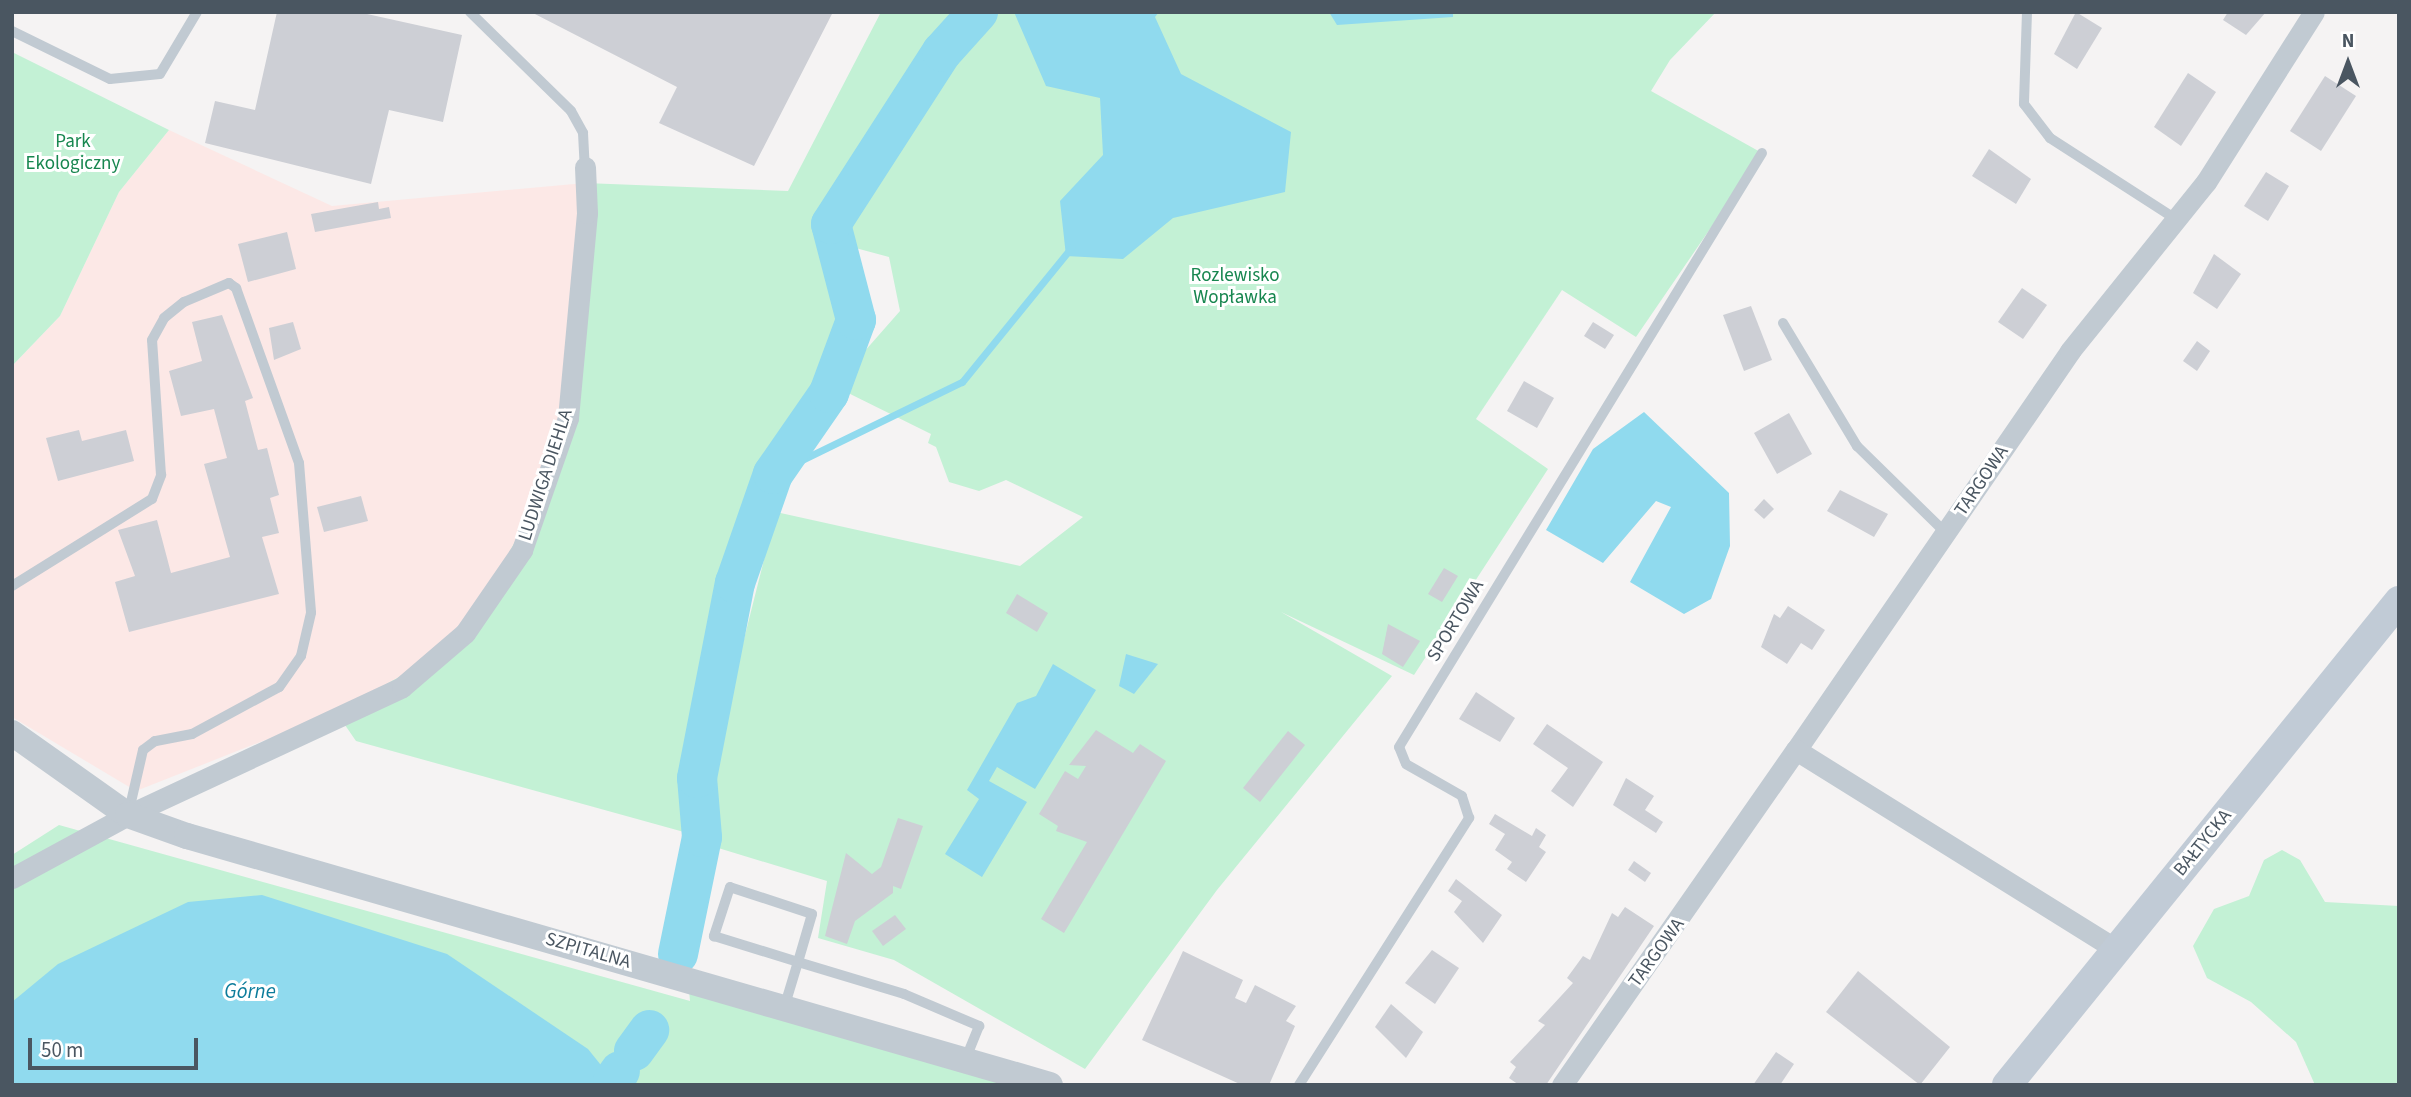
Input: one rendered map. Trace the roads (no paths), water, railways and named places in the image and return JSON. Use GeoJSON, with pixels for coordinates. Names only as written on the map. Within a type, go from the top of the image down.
{"type":"FeatureCollection","features":[{"type":"Feature","properties":{"kind":"main road","name":"BAŁTYCKA"},"geometry":{"type":"LineString","coordinates":[[2007,1085],[2399,601]]}},
{"type":"Feature","properties":{"kind":"street","name":"TARGOWA"},"geometry":{"type":"LineString","coordinates":[[1562,1085],[1947,534],[2070,351],[2177,220],[2314,12]]}},
{"type":"Feature","properties":{"kind":"street","name":"LUDWIGA DIEHLA"},"geometry":{"type":"LineString","coordinates":[[12,878],[128,815],[402,687],[465,633],[522,550],[568,418],[587,213],[585,167]]}},
{"type":"Feature","properties":{"kind":"street","name":"SZPITALNA"},"geometry":{"type":"LineString","coordinates":[[12,733],[128,815],[1050,1085]]}},
{"type":"Feature","properties":{"kind":"street"},"geometry":{"type":"LineString","coordinates":[[1796,750],[2116,949]]}},
{"type":"Feature","properties":{"kind":"lane"},"geometry":{"type":"LineString","coordinates":[[12,31],[110,79],[160,74],[197,12]]}},
{"type":"Feature","properties":{"kind":"lane"},"geometry":{"type":"LineString","coordinates":[[470,12],[570,111],[583,134],[585,167]]}},
{"type":"Feature","properties":{"kind":"lane"},"geometry":{"type":"LineString","coordinates":[[2027,12],[2024,104],[2050,138],[2177,220]]}},
{"type":"Feature","properties":{"kind":"lane","name":"SPORTOWA"},"geometry":{"type":"LineString","coordinates":[[1299,1085],[1469,818],[1462,796],[1406,764],[1399,747],[1762,153]]}},
{"type":"Feature","properties":{"kind":"lane"},"geometry":{"type":"LineString","coordinates":[[12,586],[152,499],[161,475],[152,340],[164,318],[184,302],[229,284],[236,288],[299,463],[311,613],[301,656],[279,687],[192,734],[155,741],[143,750],[128,815]]}},
{"type":"Feature","properties":{"kind":"lane"},"geometry":{"type":"LineString","coordinates":[[1783,323],[1857,446],[1947,534]]}},
{"type":"Feature","properties":{"kind":"lane"},"geometry":{"type":"LineString","coordinates":[[784,1008],[798,962],[812,914],[730,887],[714,936],[798,962],[979,1026],[966,1059]]}},
{"type":"Feature","properties":{"kind":"water"},"geometry":{"type":"Polygon","coordinates":[[[1014,12],[1159,12],[1155,17],[1181,74],[1291,132],[1285,192],[1173,218],[1123,259],[1066,256],[1060,201],[1103,155],[1100,98],[1046,86],[1014,12]]]}},
{"type":"Feature","properties":{"kind":"water"},"geometry":{"type":"Polygon","coordinates":[[[1329,12],[1453,12],[1453,17],[1337,25],[1329,12]]]}},
{"type":"Feature","properties":{"kind":"water"},"geometry":{"type":"Polygon","coordinates":[[[1644,412],[1729,493],[1730,546],[1711,599],[1684,614],[1630,582],[1671,507],[1656,501],[1603,563],[1546,530],[1593,449],[1644,412]]]}},
{"type":"Feature","properties":{"kind":"water"},"geometry":{"type":"Polygon","coordinates":[[[1126,654],[1158,664],[1134,694],[1119,686],[1126,654]]]}},
{"type":"Feature","properties":{"kind":"water"},"geometry":{"type":"Polygon","coordinates":[[[1053,664],[1096,690],[1035,789],[997,767],[989,781],[1027,802],[982,877],[945,854],[979,799],[967,790],[1017,703],[1036,696],[1053,664]]]}},
{"type":"Feature","properties":{"kind":"water","name":"Górne"},"geometry":{"type":"Polygon","coordinates":[[[262,895],[447,954],[588,1049],[617,1085],[12,1085],[12,1002],[58,964],[188,902],[262,895]]]}},
{"type":"Feature","properties":{"kind":"waterway"},"geometry":{"type":"LineString","coordinates":[[678,954],[702,837],[697,778],[735,583],[773,474],[829,393],[856,320],[831,224],[942,52],[978,12]]}},
{"type":"Feature","properties":{"kind":"waterway"},"geometry":{"type":"LineString","coordinates":[[773,474],[962,382],[1071,248]]}},
{"type":"Feature","properties":{"kind":"waterway"},"geometry":{"type":"LineString","coordinates":[[634,1051],[649,1030]]}},
{"type":"Feature","properties":{"kind":"waterway"},"geometry":{"type":"LineString","coordinates":[[613,1081],[620,1071]]}},
{"type":"Feature","properties":{"kind":"park label","name":"Park Ekologiczny"},"geometry":{"type":"Point","coordinates":[73,153]}},
{"type":"Feature","properties":{"kind":"park label","name":"Rozlewisko Wopławka"},"geometry":{"type":"Point","coordinates":[1235,287]}}]}
